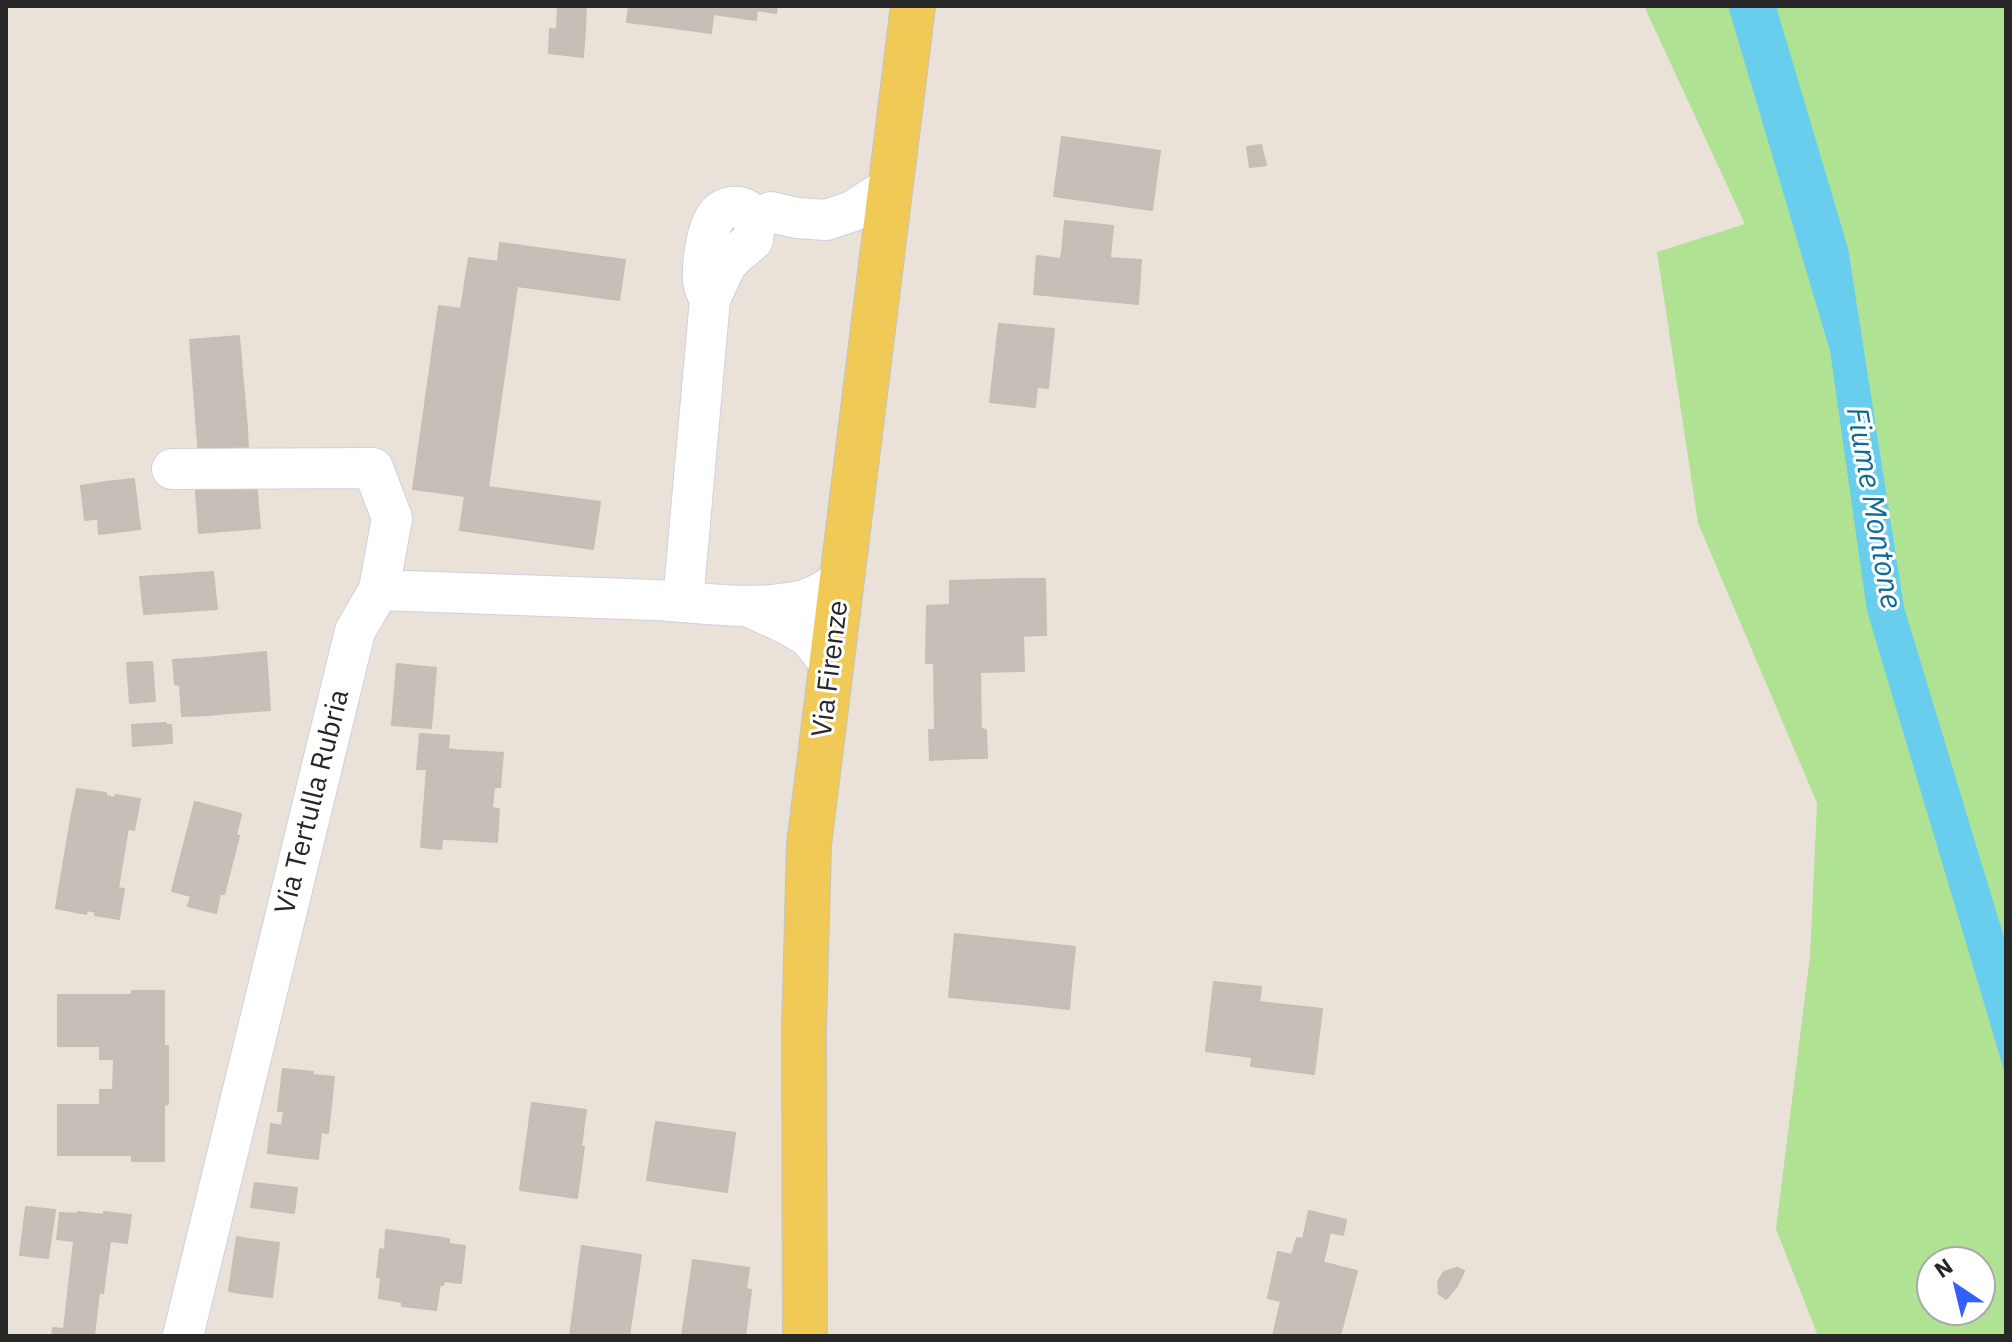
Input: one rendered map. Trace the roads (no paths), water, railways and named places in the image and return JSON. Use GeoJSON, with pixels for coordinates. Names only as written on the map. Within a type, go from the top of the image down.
{"type":"FeatureCollection","features":[{"type":"Feature","properties":{"kind":"main road","name":"Via Firenze"},"geometry":{"type":"LineString","coordinates":[[805,1336],[804,1029],[809,845],[913,6]]}},
{"type":"Feature","properties":{"kind":"street"},"geometry":{"type":"LineString","coordinates":[[683,601],[710,299],[726,265],[753,240],[754,222],[762,216],[771,212],[826,220],[853,211],[891,186]]}},
{"type":"Feature","properties":{"kind":"street","name":"Via Tertulla Rubria"},"geometry":{"type":"LineString","coordinates":[[172,469],[373,468],[392,518],[379,590],[355,631],[183,1336]]}},
{"type":"Feature","properties":{"kind":"street"},"geometry":{"type":"LineString","coordinates":[[379,590],[683,601],[750,607],[791,603],[816,596],[842,578]]}},
{"type":"Feature","properties":{"kind":"street"},"geometry":{"type":"LineString","coordinates":[[750,607],[809,637],[831,665]]}},
{"type":"Feature","properties":{"kind":"water","name":"Fiume Montone"},"geometry":{"type":"Polygon","coordinates":[[[1728,6],[1776,6],[1848,248],[1904,607],[2006,944],[2006,1077],[1867,611],[1830,351],[1728,6]]]}}]}
